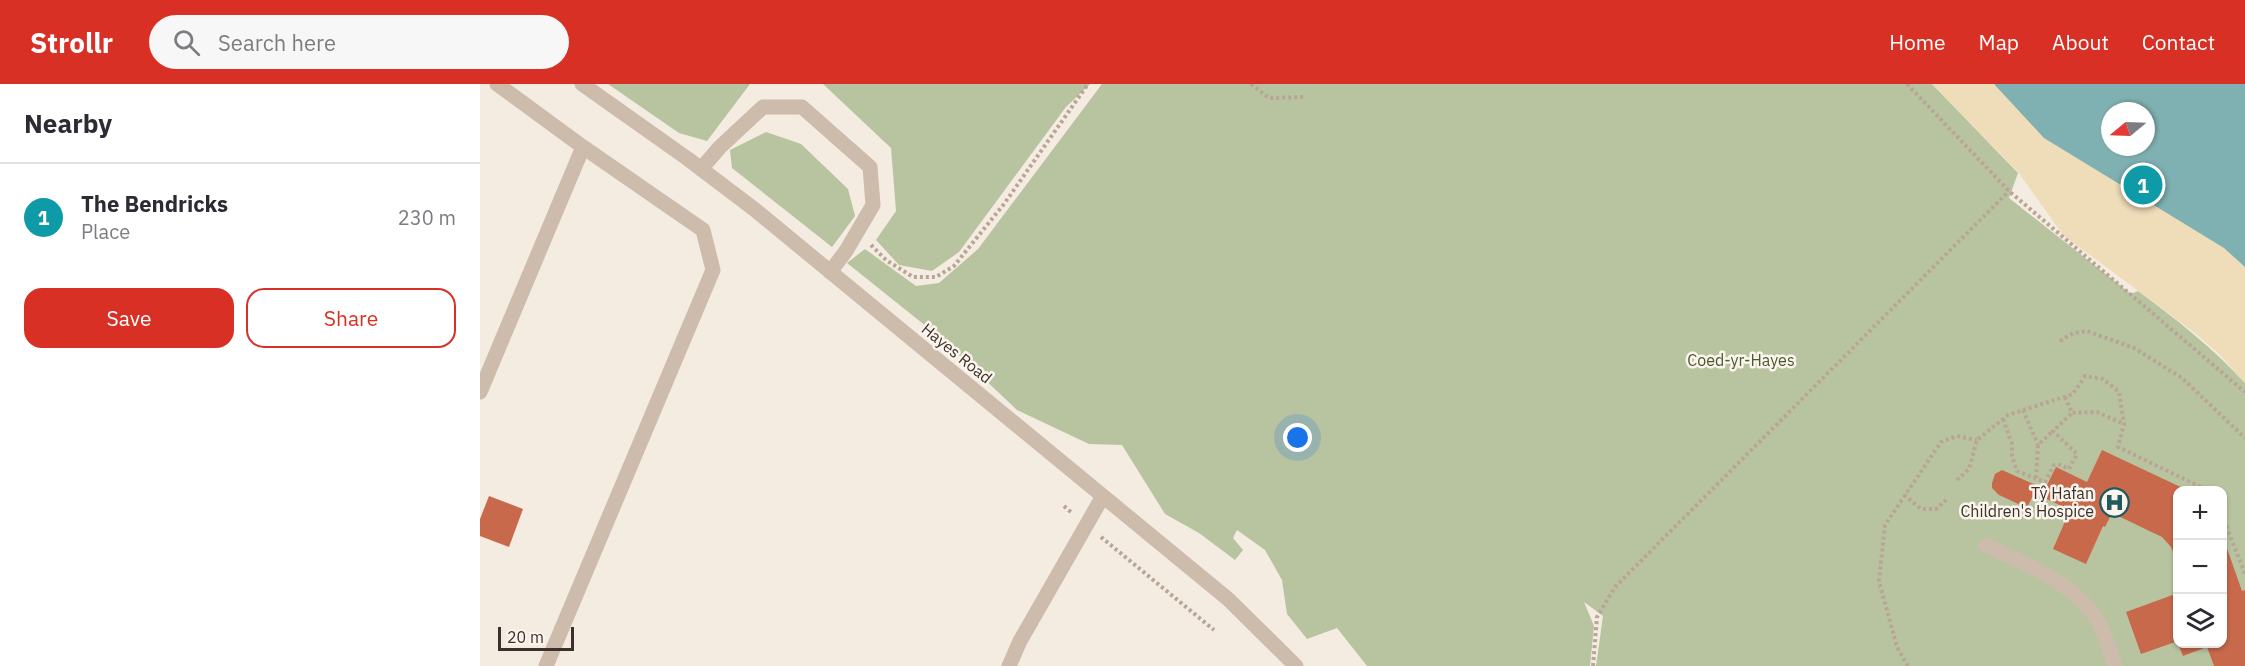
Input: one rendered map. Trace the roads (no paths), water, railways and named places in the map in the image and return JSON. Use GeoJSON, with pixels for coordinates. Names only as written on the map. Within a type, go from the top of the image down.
{"type":"FeatureCollection","features":[{"type":"Feature","properties":{"kind":"street"},"geometry":{"type":"LineString","coordinates":[[497,84],[703,230],[713,270],[546,666]]}},
{"type":"Feature","properties":{"kind":"street","name":"Hayes Road"},"geometry":{"type":"LineString","coordinates":[[582,84],[701,169],[831,272],[1228,600],[1296,666]]}},
{"type":"Feature","properties":{"kind":"street"},"geometry":{"type":"LineString","coordinates":[[701,169],[720,147],[763,107],[802,107],[870,166],[873,205],[831,272]]}},
{"type":"Feature","properties":{"kind":"street"},"geometry":{"type":"LineString","coordinates":[[480,392],[583,147]]}},
{"type":"Feature","properties":{"kind":"street"},"geometry":{"type":"LineString","coordinates":[[1009,666],[1020,641],[1103,496]]}},
{"type":"Feature","properties":{"kind":"street"},"geometry":{"type":"LineString","coordinates":[[1986,545],[2052,579],[2080,600],[2092,612],[2115,666]]}},
{"type":"Feature","properties":{"kind":"water"},"geometry":{"type":"Polygon","coordinates":[[[1994,84],[2245,84],[2245,267],[2224,248],[2044,138],[1994,84]]]}},
{"type":"Feature","properties":{"kind":"place","name":"The Bendricks"},"geometry":{"type":"Point","coordinates":[2143,185]}},
{"type":"Feature","properties":{"kind":"place","name":"Tŷ Hafan Children's Hospice"},"geometry":{"type":"Point","coordinates":[2115,502]}},
{"type":"Feature","properties":{"kind":"park label","name":"Coed-yr-Hayes"},"geometry":{"type":"Point","coordinates":[1741,360]}}]}
